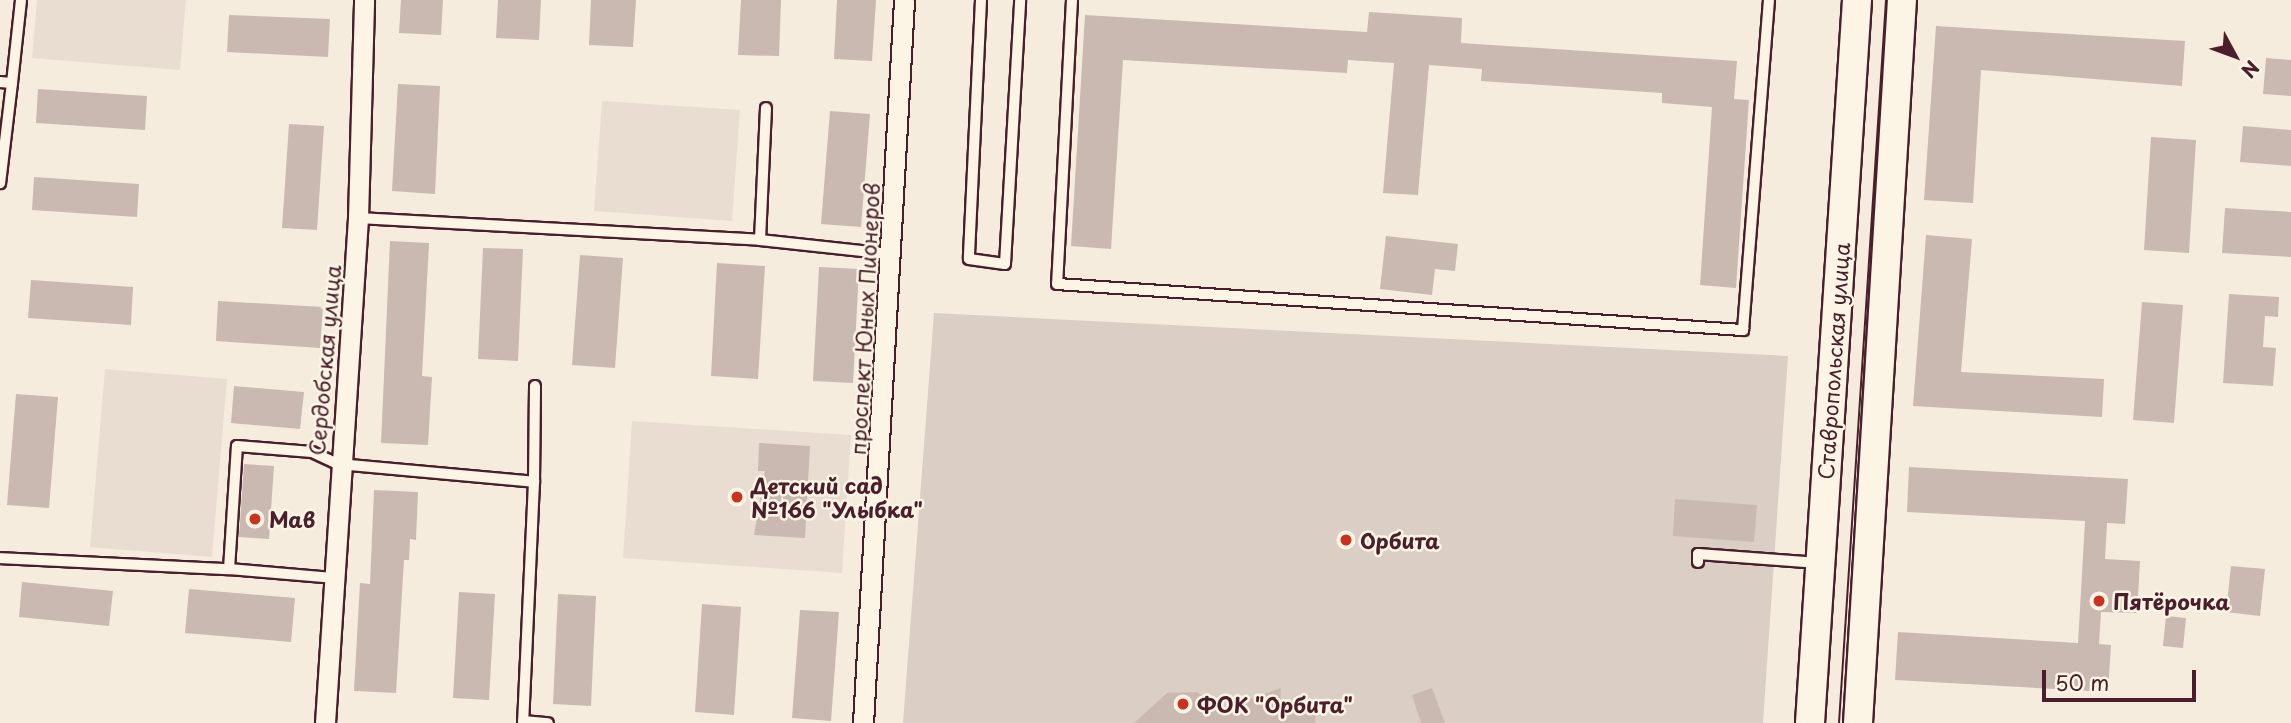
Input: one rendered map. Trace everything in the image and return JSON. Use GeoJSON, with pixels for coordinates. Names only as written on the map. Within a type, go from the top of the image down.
{"type":"FeatureCollection","features":[{"type":"Feature","properties":{"kind":"street","name":"Сердобская улица"},"geometry":{"type":"LineString","coordinates":[[325,723],[338,464],[358,218],[365,0]]}},
{"type":"Feature","properties":{"kind":"street","name":"проспект Юных Пионеров"},"geometry":{"type":"LineString","coordinates":[[863,723],[904,0]]}},
{"type":"Feature","properties":{"kind":"street","name":"Ставропольская улица"},"geometry":{"type":"LineString","coordinates":[[1810,723],[1857,0]]}},
{"type":"Feature","properties":{"kind":"street"},"geometry":{"type":"LineString","coordinates":[[1858,723],[1902,0]]}},
{"type":"Feature","properties":{"kind":"lane"},"geometry":{"type":"LineString","coordinates":[[0,183],[21,0]]}},
{"type":"Feature","properties":{"kind":"lane"},"geometry":{"type":"LineString","coordinates":[[981,0],[969,259],[1005,264],[1020,0]]}},
{"type":"Feature","properties":{"kind":"lane"},"geometry":{"type":"LineString","coordinates":[[1072,0],[1057,284],[1743,330],[1769,0]]}},
{"type":"Feature","properties":{"kind":"lane"},"geometry":{"type":"LineString","coordinates":[[0,82],[12,83]]}},
{"type":"Feature","properties":{"kind":"lane"},"geometry":{"type":"LineString","coordinates":[[760,240],[766,108]]}},
{"type":"Feature","properties":{"kind":"lane"},"geometry":{"type":"LineString","coordinates":[[358,218],[760,240],[889,254]]}},
{"type":"Feature","properties":{"kind":"lane"},"geometry":{"type":"LineString","coordinates":[[535,386],[534,482],[523,721],[548,723]]}},
{"type":"Feature","properties":{"kind":"lane"},"geometry":{"type":"LineString","coordinates":[[229,569],[237,446],[312,452],[338,464],[534,482]]}},
{"type":"Feature","properties":{"kind":"lane"},"geometry":{"type":"LineString","coordinates":[[1698,562],[1699,554],[1819,563]]}},
{"type":"Feature","properties":{"kind":"lane"},"geometry":{"type":"LineString","coordinates":[[0,558],[229,569],[333,578]]}},
{"type":"Feature","properties":{"kind":"shaded area"},"geometry":{"type":"Polygon","coordinates":[[[37,0],[186,0],[180,70],[32,58],[37,0]]]}},
{"type":"Feature","properties":{"kind":"shaded area"},"geometry":{"type":"Polygon","coordinates":[[[602,101],[740,110],[732,221],[594,211],[602,101]]]}},
{"type":"Feature","properties":{"kind":"shaded area","name":"Орбита"},"geometry":{"type":"Polygon","coordinates":[[[934,313],[1788,356],[1763,723],[903,723],[934,313]]]}},
{"type":"Feature","properties":{"kind":"shaded area"},"geometry":{"type":"Polygon","coordinates":[[[105,369],[227,379],[212,557],[90,547],[105,369]]]}},
{"type":"Feature","properties":{"kind":"shaded area","name":"Детский сад №166 \"Улыбка\""},"geometry":{"type":"Polygon","coordinates":[[[632,421],[851,435],[842,573],[623,558],[632,421]]]}},
{"type":"Feature","properties":{"kind":"building"},"geometry":{"type":"Polygon","coordinates":[[[401,0],[443,0],[441,35],[399,33],[401,0]]]}},
{"type":"Feature","properties":{"kind":"building"},"geometry":{"type":"Polygon","coordinates":[[[498,0],[541,0],[539,40],[496,38],[498,0]]]}},
{"type":"Feature","properties":{"kind":"building"},"geometry":{"type":"Polygon","coordinates":[[[591,0],[636,0],[633,47],[589,45],[591,0]]]}},
{"type":"Feature","properties":{"kind":"building"},"geometry":{"type":"Polygon","coordinates":[[[741,0],[781,0],[779,56],[738,55],[741,0]]]}},
{"type":"Feature","properties":{"kind":"building"},"geometry":{"type":"Polygon","coordinates":[[[837,0],[876,0],[872,61],[834,59],[837,0]]]}},
{"type":"Feature","properties":{"kind":"building"},"geometry":{"type":"Polygon","coordinates":[[[1369,12],[1462,18],[1461,43],[1737,61],[1734,99],[1749,100],[1736,288],[1700,285],[1712,107],[1662,103],[1662,93],[1481,81],[1482,69],[1429,65],[1418,195],[1383,193],[1394,63],[1348,60],[1347,73],[1123,60],[1111,249],[1071,246],[1085,15],[1367,32],[1369,12]]]}},
{"type":"Feature","properties":{"kind":"building"},"geometry":{"type":"Polygon","coordinates":[[[229,15],[330,19],[328,57],[227,52],[229,15]]]}},
{"type":"Feature","properties":{"kind":"building"},"geometry":{"type":"Polygon","coordinates":[[[1936,26],[2185,41],[2182,86],[1981,70],[1973,203],[1924,200],[1936,26]]]}},
{"type":"Feature","properties":{"kind":"building"},"geometry":{"type":"Polygon","coordinates":[[[2266,58],[2291,60],[2291,96],[2263,94],[2266,58]]]}},
{"type":"Feature","properties":{"kind":"building"},"geometry":{"type":"Polygon","coordinates":[[[398,84],[440,86],[435,194],[392,191],[398,84]]]}},
{"type":"Feature","properties":{"kind":"building"},"geometry":{"type":"Polygon","coordinates":[[[38,89],[147,96],[145,130],[36,123],[38,89]]]}},
{"type":"Feature","properties":{"kind":"building"},"geometry":{"type":"Polygon","coordinates":[[[830,111],[870,114],[861,227],[821,224],[830,111]]]}},
{"type":"Feature","properties":{"kind":"building"},"geometry":{"type":"Polygon","coordinates":[[[289,124],[324,126],[317,230],[282,228],[289,124]]]}},
{"type":"Feature","properties":{"kind":"building"},"geometry":{"type":"Polygon","coordinates":[[[2243,126],[2291,130],[2291,166],[2240,162],[2243,126]]]}},
{"type":"Feature","properties":{"kind":"building"},"geometry":{"type":"Polygon","coordinates":[[[2151,137],[2196,140],[2189,253],[2144,250],[2151,137]]]}},
{"type":"Feature","properties":{"kind":"building"},"geometry":{"type":"Polygon","coordinates":[[[34,177],[139,184],[137,217],[32,210],[34,177]]]}},
{"type":"Feature","properties":{"kind":"building"},"geometry":{"type":"Polygon","coordinates":[[[2225,208],[2291,212],[2291,257],[2222,253],[2225,208]]]}},
{"type":"Feature","properties":{"kind":"building"},"geometry":{"type":"Polygon","coordinates":[[[1926,235],[1972,239],[1961,372],[2104,379],[2102,417],[1913,406],[1926,235]]]}},
{"type":"Feature","properties":{"kind":"building"},"geometry":{"type":"Polygon","coordinates":[[[1386,236],[1458,244],[1455,271],[1435,269],[1432,295],[1380,289],[1386,236]]]}},
{"type":"Feature","properties":{"kind":"building"},"geometry":{"type":"Polygon","coordinates":[[[390,241],[429,243],[422,376],[432,377],[428,445],[381,443],[390,241]]]}},
{"type":"Feature","properties":{"kind":"building"},"geometry":{"type":"Polygon","coordinates":[[[483,248],[523,249],[518,361],[478,359],[483,248]]]}},
{"type":"Feature","properties":{"kind":"building"},"geometry":{"type":"Polygon","coordinates":[[[580,255],[623,258],[615,368],[572,365],[580,255]]]}},
{"type":"Feature","properties":{"kind":"building"},"geometry":{"type":"Polygon","coordinates":[[[717,263],[765,266],[758,379],[711,376],[717,263]]]}},
{"type":"Feature","properties":{"kind":"building"},"geometry":{"type":"Polygon","coordinates":[[[819,267],[859,269],[853,383],[813,381],[819,267]]]}},
{"type":"Feature","properties":{"kind":"building"},"geometry":{"type":"Polygon","coordinates":[[[31,280],[133,287],[131,325],[28,318],[31,280]]]}},
{"type":"Feature","properties":{"kind":"building"},"geometry":{"type":"Polygon","coordinates":[[[2229,294],[2279,297],[2278,317],[2265,316],[2263,347],[2276,348],[2273,386],[2223,383],[2229,294]]]}},
{"type":"Feature","properties":{"kind":"building"},"geometry":{"type":"Polygon","coordinates":[[[218,301],[323,307],[320,348],[216,341],[218,301]]]}},
{"type":"Feature","properties":{"kind":"building"},"geometry":{"type":"Polygon","coordinates":[[[2142,302],[2183,305],[2174,423],[2133,420],[2142,302]]]}},
{"type":"Feature","properties":{"kind":"building"},"geometry":{"type":"Polygon","coordinates":[[[234,386],[304,392],[300,429],[231,423],[234,386]]]}},
{"type":"Feature","properties":{"kind":"building"},"geometry":{"type":"Polygon","coordinates":[[[16,394],[58,397],[49,508],[7,505],[16,394]]]}},
{"type":"Feature","properties":{"kind":"building"},"geometry":{"type":"Polygon","coordinates":[[[759,443],[810,446],[805,538],[754,535],[765,471],[758,471],[759,443]]]}},
{"type":"Feature","properties":{"kind":"building"},"geometry":{"type":"Polygon","coordinates":[[[244,464],[274,466],[269,539],[239,537],[244,464]]]}},
{"type":"Feature","properties":{"kind":"building"},"geometry":{"type":"Polygon","coordinates":[[[1909,467],[2128,479],[2125,524],[2107,523],[2105,559],[2140,561],[2137,613],[2101,612],[2099,644],[2111,645],[2108,692],[1895,680],[1898,632],[2078,643],[2085,521],[1907,512],[1909,467]]]}},
{"type":"Feature","properties":{"kind":"building"},"geometry":{"type":"Polygon","coordinates":[[[374,490],[418,492],[416,540],[410,539],[409,560],[404,560],[396,693],[354,691],[360,583],[370,584],[374,490]]]}},
{"type":"Feature","properties":{"kind":"building"},"geometry":{"type":"Polygon","coordinates":[[[1675,499],[1757,505],[1754,542],[1673,536],[1675,499]]]}},
{"type":"Feature","properties":{"kind":"building"},"geometry":{"type":"Polygon","coordinates":[[[2231,566],[2265,569],[2260,616],[2226,612],[2231,566]]]}},
{"type":"Feature","properties":{"kind":"building"},"geometry":{"type":"Polygon","coordinates":[[[22,582],[113,591],[109,626],[19,617],[22,582]]]}},
{"type":"Feature","properties":{"kind":"building"},"geometry":{"type":"Polygon","coordinates":[[[189,589],[295,598],[291,642],[185,633],[189,589]]]}},
{"type":"Feature","properties":{"kind":"building"},"geometry":{"type":"Polygon","coordinates":[[[459,592],[495,594],[489,700],[453,698],[459,592]]]}},
{"type":"Feature","properties":{"kind":"building"},"geometry":{"type":"Polygon","coordinates":[[[558,594],[596,596],[591,706],[553,704],[558,594]]]}},
{"type":"Feature","properties":{"kind":"building"},"geometry":{"type":"Polygon","coordinates":[[[702,604],[741,607],[734,715],[695,712],[702,604]]]}},
{"type":"Feature","properties":{"kind":"building"},"geometry":{"type":"Polygon","coordinates":[[[800,610],[839,612],[831,721],[792,718],[800,610]]]}},
{"type":"Feature","properties":{"kind":"building"},"geometry":{"type":"Polygon","coordinates":[[[2166,616],[2186,618],[2183,648],[2163,646],[2166,616]]]}},
{"type":"Feature","properties":{"kind":"building","name":"ФОК \"Орбита\""},"geometry":{"type":"Polygon","coordinates":[[[1281,688],[1280,708],[1316,712],[1315,723],[1134,723],[1167,693],[1197,692],[1221,709],[1281,688]]]}},
{"type":"Feature","properties":{"kind":"building"},"geometry":{"type":"Polygon","coordinates":[[[1432,688],[1445,723],[1421,723],[1412,695],[1432,688]]]}},
{"type":"Feature","properties":{"kind":"tram line"},"geometry":{"type":"LineString","coordinates":[[1839,723],[1886,0]]}},
{"type":"Feature","properties":{"kind":"place","name":"Детский сад №166 \"Улыбка\""},"geometry":{"type":"Point","coordinates":[737,497]}},
{"type":"Feature","properties":{"kind":"place","name":"Мав"},"geometry":{"type":"Point","coordinates":[255,519]}},
{"type":"Feature","properties":{"kind":"place","name":"Орбита"},"geometry":{"type":"Point","coordinates":[1346,540]}},
{"type":"Feature","properties":{"kind":"place","name":"Пятёрочка"},"geometry":{"type":"Point","coordinates":[2099,601]}},
{"type":"Feature","properties":{"kind":"place","name":"ФОК \"Орбита\""},"geometry":{"type":"Point","coordinates":[1183,704]}}]}
